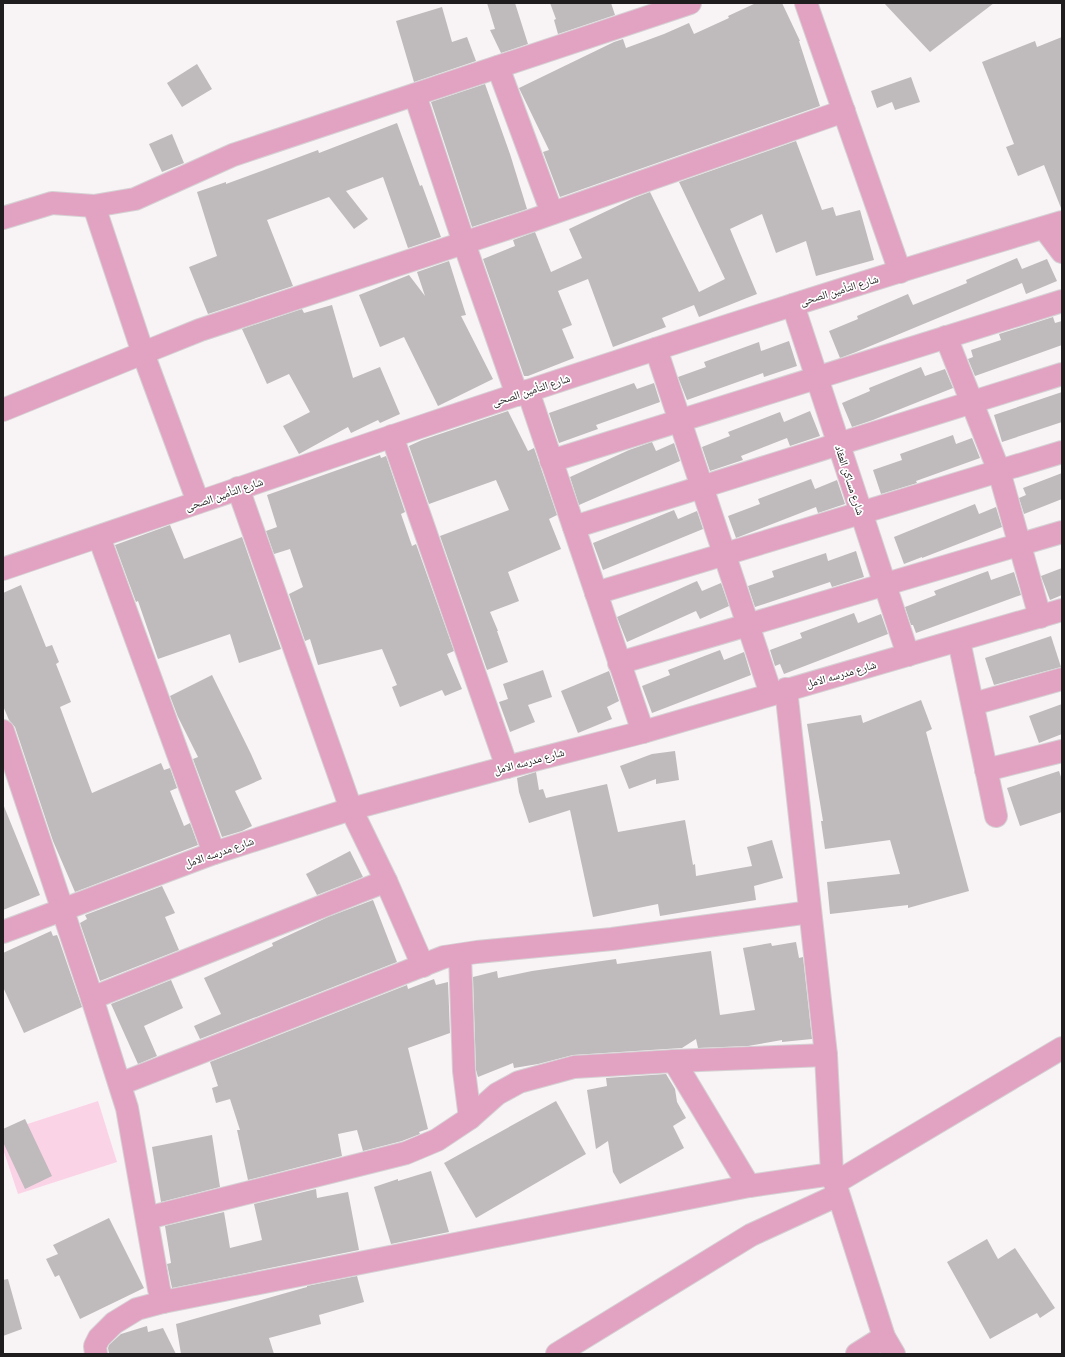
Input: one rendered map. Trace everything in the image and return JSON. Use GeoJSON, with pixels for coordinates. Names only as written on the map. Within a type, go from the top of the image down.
{"type":"FeatureCollection","features":[{"type":"Feature","properties":{"kind":"street"},"geometry":{"type":"LineString","coordinates":[[3,218],[52,203],[94,206],[135,199],[233,155],[690,3]]}},
{"type":"Feature","properties":{"kind":"street"},"geometry":{"type":"LineString","coordinates":[[806,3],[900,272]]}},
{"type":"Feature","properties":{"kind":"street"},"geometry":{"type":"LineString","coordinates":[[498,66],[552,213]]}},
{"type":"Feature","properties":{"kind":"street"},"geometry":{"type":"LineString","coordinates":[[415,95],[464,243],[551,461],[643,732]]}},
{"type":"Feature","properties":{"kind":"street"},"geometry":{"type":"LineString","coordinates":[[3,410],[200,330],[464,243],[844,111]]}},
{"type":"Feature","properties":{"kind":"street"},"geometry":{"type":"LineString","coordinates":[[94,206],[143,352],[198,502]]}},
{"type":"Feature","properties":{"kind":"street"},"geometry":{"type":"LineString","coordinates":[[1053,225],[1062,252]]}},
{"type":"Feature","properties":{"kind":"street","name":"شارع التأمين الصحى"},"geometry":{"type":"LineString","coordinates":[[3,569],[392,436],[656,349],[1053,225]]}},
{"type":"Feature","properties":{"kind":"street"},"geometry":{"type":"LineString","coordinates":[[551,461],[1062,301]]}},
{"type":"Feature","properties":{"kind":"street","name":"شارع مساكن العقاد"},"geometry":{"type":"LineString","coordinates":[[793,305],[908,655]]}},
{"type":"Feature","properties":{"kind":"street"},"geometry":{"type":"LineString","coordinates":[[946,337],[999,471],[1040,617]]}},
{"type":"Feature","properties":{"kind":"street"},"geometry":{"type":"LineString","coordinates":[[656,349],[748,625],[778,692],[810,912],[826,1055],[835,1184],[889,1346],[857,1354]]}},
{"type":"Feature","properties":{"kind":"street"},"geometry":{"type":"LineString","coordinates":[[574,527],[1062,374]]}},
{"type":"Feature","properties":{"kind":"street"},"geometry":{"type":"LineString","coordinates":[[392,436],[507,767]]}},
{"type":"Feature","properties":{"kind":"street"},"geometry":{"type":"LineString","coordinates":[[596,593],[1062,452]]}},
{"type":"Feature","properties":{"kind":"street"},"geometry":{"type":"LineString","coordinates":[[238,488],[351,809],[386,881],[423,966]]}},
{"type":"Feature","properties":{"kind":"street"},"geometry":{"type":"LineString","coordinates":[[619,663],[1062,532]]}},
{"type":"Feature","properties":{"kind":"street"},"geometry":{"type":"LineString","coordinates":[[99,537],[214,853]]}},
{"type":"Feature","properties":{"kind":"street","name":"شارع مدرسه الامل"},"geometry":{"type":"LineString","coordinates":[[3,932],[214,853],[351,809],[643,732],[960,641],[1062,610]]}},
{"type":"Feature","properties":{"kind":"street"},"geometry":{"type":"LineString","coordinates":[[960,641],[996,816]]}},
{"type":"Feature","properties":{"kind":"street"},"geometry":{"type":"LineString","coordinates":[[972,704],[1062,679]]}},
{"type":"Feature","properties":{"kind":"street"},"geometry":{"type":"LineString","coordinates":[[3,731],[127,1108],[159,1289],[163,1302]]}},
{"type":"Feature","properties":{"kind":"street"},"geometry":{"type":"LineString","coordinates":[[986,770],[1062,750]]}},
{"type":"Feature","properties":{"kind":"street"},"geometry":{"type":"LineString","coordinates":[[92,998],[386,881]]}},
{"type":"Feature","properties":{"kind":"street"},"geometry":{"type":"LineString","coordinates":[[120,1084],[444,957],[477,952],[612,939],[810,912]]}},
{"type":"Feature","properties":{"kind":"street"},"geometry":{"type":"LineString","coordinates":[[460,954],[464,1071],[470,1118]]}},
{"type":"Feature","properties":{"kind":"street"},"geometry":{"type":"LineString","coordinates":[[557,1354],[835,1184],[1062,1048]]}},
{"type":"Feature","properties":{"kind":"street"},"geometry":{"type":"LineString","coordinates":[[147,1218],[406,1153],[437,1140],[470,1118],[497,1094],[519,1082],[574,1067],[674,1061],[826,1055]]}},
{"type":"Feature","properties":{"kind":"street"},"geometry":{"type":"LineString","coordinates":[[674,1061],[749,1186]]}},
{"type":"Feature","properties":{"kind":"street"},"geometry":{"type":"LineString","coordinates":[[96,1354],[95,1346],[99,1338],[114,1323],[137,1309],[163,1302],[749,1186],[835,1184]]}},
{"type":"Feature","properties":{"kind":"shaded area"},"geometry":{"type":"Polygon","coordinates":[[[98,1101],[117,1162],[18,1194],[3,1149],[3,1132],[98,1101]]]}},
{"type":"Feature","properties":{"kind":"building"},"geometry":{"type":"Polygon","coordinates":[[[487,3],[515,3],[528,44],[501,53],[490,30],[495,29],[487,3]]]}},
{"type":"Feature","properties":{"kind":"building"},"geometry":{"type":"Polygon","coordinates":[[[550,3],[611,3],[615,15],[558,34],[554,20],[556,19],[550,3]]]}},
{"type":"Feature","properties":{"kind":"building"},"geometry":{"type":"Polygon","coordinates":[[[756,3],[782,3],[800,41],[820,106],[560,197],[543,152],[549,150],[519,88],[614,42],[623,39],[626,48],[689,23],[694,34],[729,18],[728,16],[756,3]]]}},
{"type":"Feature","properties":{"kind":"building"},"geometry":{"type":"Polygon","coordinates":[[[884,3],[994,3],[930,52],[884,3]]]}},
{"type":"Feature","properties":{"kind":"building"},"geometry":{"type":"Polygon","coordinates":[[[442,7],[452,42],[467,37],[476,61],[414,82],[396,21],[442,7]]]}},
{"type":"Feature","properties":{"kind":"building"},"geometry":{"type":"Polygon","coordinates":[[[1062,37],[1061,208],[1044,165],[1018,176],[1006,147],[1014,144],[982,62],[1035,41],[1037,47],[1062,37]]]}},
{"type":"Feature","properties":{"kind":"building"},"geometry":{"type":"Polygon","coordinates":[[[197,64],[212,89],[182,107],[167,83],[197,64]]]}},
{"type":"Feature","properties":{"kind":"building"},"geometry":{"type":"Polygon","coordinates":[[[911,77],[920,102],[895,110],[892,102],[877,108],[871,91],[911,77]]]}},
{"type":"Feature","properties":{"kind":"building"},"geometry":{"type":"Polygon","coordinates":[[[485,84],[510,154],[527,209],[472,227],[431,102],[485,84]]]}},
{"type":"Feature","properties":{"kind":"building"},"geometry":{"type":"Polygon","coordinates":[[[397,123],[420,186],[422,185],[441,237],[408,248],[383,177],[346,191],[368,219],[354,229],[329,197],[267,220],[293,286],[208,314],[189,267],[217,256],[197,192],[226,182],[226,184],[318,150],[319,153],[397,123]]]}},
{"type":"Feature","properties":{"kind":"building"},"geometry":{"type":"Polygon","coordinates":[[[172,134],[184,163],[162,172],[149,144],[172,134]]]}},
{"type":"Feature","properties":{"kind":"building"},"geometry":{"type":"Polygon","coordinates":[[[796,141],[822,210],[833,207],[836,216],[860,210],[874,260],[816,276],[806,241],[776,253],[762,214],[730,229],[757,294],[699,317],[694,305],[662,318],[666,327],[613,347],[588,279],[558,291],[572,325],[562,329],[574,358],[528,376],[524,376],[483,259],[515,246],[513,240],[535,232],[551,272],[582,258],[569,229],[650,192],[699,292],[725,279],[679,182],[796,141]]]}},
{"type":"Feature","properties":{"kind":"building"},"geometry":{"type":"Polygon","coordinates":[[[1017,258],[1022,269],[1047,259],[1057,281],[1026,294],[1022,283],[840,358],[829,331],[858,319],[857,316],[908,294],[913,305],[967,283],[966,280],[1017,258]]]}},
{"type":"Feature","properties":{"kind":"building"},"geometry":{"type":"Polygon","coordinates":[[[449,261],[466,315],[461,316],[493,379],[438,406],[404,337],[380,347],[359,295],[409,275],[425,296],[417,272],[449,261]]]}},
{"type":"Feature","properties":{"kind":"building"},"geometry":{"type":"Polygon","coordinates":[[[332,305],[353,378],[380,367],[400,414],[380,423],[378,420],[351,433],[348,427],[299,454],[283,426],[310,412],[289,374],[267,384],[242,329],[302,309],[304,313],[332,305]]]}},
{"type":"Feature","properties":{"kind":"building"},"geometry":{"type":"Polygon","coordinates":[[[1053,317],[1055,323],[1062,321],[1062,345],[975,376],[968,359],[973,357],[971,350],[1001,340],[999,334],[1053,317]]]}},
{"type":"Feature","properties":{"kind":"building"},"geometry":{"type":"Polygon","coordinates":[[[789,341],[797,366],[764,377],[763,373],[687,400],[678,377],[706,367],[704,362],[759,342],[761,351],[789,341]]]}},
{"type":"Feature","properties":{"kind":"building"},"geometry":{"type":"Polygon","coordinates":[[[921,367],[925,376],[945,369],[953,388],[852,427],[842,403],[870,391],[869,388],[921,367]]]}},
{"type":"Feature","properties":{"kind":"building"},"geometry":{"type":"Polygon","coordinates":[[[634,383],[637,389],[654,383],[660,402],[596,425],[598,429],[559,443],[549,413],[634,383]]]}},
{"type":"Feature","properties":{"kind":"building"},"geometry":{"type":"Polygon","coordinates":[[[1062,392],[1062,422],[1002,442],[994,415],[1062,392]]]}},
{"type":"Feature","properties":{"kind":"building"},"geometry":{"type":"Polygon","coordinates":[[[508,411],[528,451],[534,448],[557,515],[549,519],[561,549],[508,572],[519,601],[490,612],[508,662],[487,670],[440,536],[509,510],[496,480],[429,504],[409,446],[422,440],[508,411]]]}},
{"type":"Feature","properties":{"kind":"building"},"geometry":{"type":"Polygon","coordinates":[[[810,411],[820,436],[790,446],[787,438],[741,456],[743,460],[710,471],[702,447],[730,436],[728,432],[780,412],[784,422],[810,411]]]}},
{"type":"Feature","properties":{"kind":"building"},"geometry":{"type":"Polygon","coordinates":[[[953,435],[956,444],[972,438],[980,458],[916,481],[917,483],[881,494],[873,470],[902,460],[900,454],[953,435]]]}},
{"type":"Feature","properties":{"kind":"building"},"geometry":{"type":"Polygon","coordinates":[[[652,442],[656,451],[674,443],[680,461],[579,505],[570,477],[629,450],[652,442]]]}},
{"type":"Feature","properties":{"kind":"building"},"geometry":{"type":"Polygon","coordinates":[[[380,455],[381,458],[386,456],[405,512],[401,514],[412,546],[416,544],[454,651],[447,654],[462,689],[445,696],[442,690],[400,707],[392,687],[397,685],[382,649],[318,665],[310,639],[305,641],[289,594],[303,587],[290,549],[274,554],[266,531],[277,527],[267,495],[380,455]]]}},
{"type":"Feature","properties":{"kind":"building"},"geometry":{"type":"Polygon","coordinates":[[[1062,473],[1062,499],[1024,514],[1019,498],[1026,495],[1023,488],[1062,473]]]}},
{"type":"Feature","properties":{"kind":"building"},"geometry":{"type":"Polygon","coordinates":[[[811,479],[815,489],[837,480],[845,504],[818,513],[816,507],[736,538],[728,516],[760,504],[758,499],[811,479]]]}},
{"type":"Feature","properties":{"kind":"building"},"geometry":{"type":"Polygon","coordinates":[[[975,504],[979,514],[996,507],[1002,527],[904,564],[894,537],[975,504]]]}},
{"type":"Feature","properties":{"kind":"building"},"geometry":{"type":"Polygon","coordinates":[[[674,510],[678,519],[697,511],[703,529],[603,570],[593,543],[674,510]]]}},
{"type":"Feature","properties":{"kind":"building"},"geometry":{"type":"Polygon","coordinates":[[[170,525],[184,559],[242,537],[281,649],[239,663],[230,634],[158,659],[138,601],[136,602],[115,545],[170,525]]]}},
{"type":"Feature","properties":{"kind":"building"},"geometry":{"type":"Polygon","coordinates":[[[856,551],[864,577],[832,587],[830,582],[755,607],[748,586],[774,577],[772,571],[826,553],[828,561],[856,551]]]}},
{"type":"Feature","properties":{"kind":"building"},"geometry":{"type":"Polygon","coordinates":[[[1062,568],[1062,595],[1050,600],[1041,576],[1062,568]]]}},
{"type":"Feature","properties":{"kind":"building"},"geometry":{"type":"Polygon","coordinates":[[[988,571],[991,580],[1014,572],[1021,595],[916,633],[913,625],[911,625],[905,607],[936,595],[934,591],[988,571]]]}},
{"type":"Feature","properties":{"kind":"building"},"geometry":{"type":"Polygon","coordinates":[[[697,581],[702,591],[721,583],[729,606],[700,619],[696,611],[627,642],[617,617],[697,581]]]}},
{"type":"Feature","properties":{"kind":"building"},"geometry":{"type":"Polygon","coordinates":[[[21,585],[46,647],[52,645],[59,662],[56,664],[71,702],[60,707],[92,793],[161,763],[164,770],[170,768],[177,788],[170,791],[184,826],[190,823],[198,845],[75,892],[53,841],[15,727],[9,720],[3,706],[3,593],[21,585]]]}},
{"type":"Feature","properties":{"kind":"building"},"geometry":{"type":"Polygon","coordinates":[[[854,613],[858,623],[881,614],[888,634],[784,674],[780,664],[775,666],[770,650],[802,638],[800,633],[854,613]]]}},
{"type":"Feature","properties":{"kind":"building"},"geometry":{"type":"Polygon","coordinates":[[[1051,636],[1061,667],[994,685],[985,658],[1051,636]]]}},
{"type":"Feature","properties":{"kind":"building"},"geometry":{"type":"Polygon","coordinates":[[[720,650],[724,660],[744,652],[751,675],[652,713],[642,686],[670,675],[668,670],[720,650]]]}},
{"type":"Feature","properties":{"kind":"building"},"geometry":{"type":"Polygon","coordinates":[[[543,670],[552,697],[528,705],[535,722],[510,732],[499,702],[508,699],[503,684],[543,670]]]}},
{"type":"Feature","properties":{"kind":"building"},"geometry":{"type":"Polygon","coordinates":[[[609,671],[619,701],[607,707],[612,719],[578,733],[561,691],[609,671]]]}},
{"type":"Feature","properties":{"kind":"building"},"geometry":{"type":"Polygon","coordinates":[[[212,675],[262,779],[235,791],[252,826],[242,831],[222,837],[193,759],[198,757],[178,717],[170,696],[212,675]]]}},
{"type":"Feature","properties":{"kind":"building"},"geometry":{"type":"Polygon","coordinates":[[[921,700],[932,729],[926,732],[969,891],[908,908],[908,905],[830,914],[827,882],[900,874],[890,840],[825,849],[821,821],[823,821],[807,724],[861,715],[863,723],[921,700]]]}},
{"type":"Feature","properties":{"kind":"building"},"geometry":{"type":"Polygon","coordinates":[[[1062,704],[1062,734],[1039,743],[1029,716],[1062,704]]]}},
{"type":"Feature","properties":{"kind":"building"},"geometry":{"type":"Polygon","coordinates":[[[675,751],[679,780],[656,784],[656,779],[629,789],[620,766],[652,754],[675,751]]]}},
{"type":"Feature","properties":{"kind":"building"},"geometry":{"type":"Polygon","coordinates":[[[1059,771],[1062,780],[1062,812],[1020,826],[1007,788],[1059,771]]]}},
{"type":"Feature","properties":{"kind":"building"},"geometry":{"type":"Polygon","coordinates":[[[536,772],[539,790],[543,789],[546,798],[607,784],[618,832],[685,820],[693,865],[695,864],[696,876],[752,866],[747,847],[772,840],[783,878],[754,886],[756,900],[660,916],[658,904],[593,917],[570,810],[529,823],[519,792],[517,778],[536,772]]]}},
{"type":"Feature","properties":{"kind":"building"},"geometry":{"type":"Polygon","coordinates":[[[3,804],[40,895],[3,910],[3,804]]]}},
{"type":"Feature","properties":{"kind":"building"},"geometry":{"type":"Polygon","coordinates":[[[350,851],[363,877],[317,895],[306,874],[350,851]]]}},
{"type":"Feature","properties":{"kind":"building"},"geometry":{"type":"Polygon","coordinates":[[[162,886],[175,913],[165,917],[179,950],[100,981],[80,923],[87,919],[85,915],[162,886]]]}},
{"type":"Feature","properties":{"kind":"building"},"geometry":{"type":"Polygon","coordinates":[[[373,900],[397,962],[200,1039],[194,1026],[221,1014],[204,978],[273,946],[272,943],[328,917],[373,900]]]}},
{"type":"Feature","properties":{"kind":"building"},"geometry":{"type":"Polygon","coordinates":[[[51,931],[53,936],[57,935],[82,1007],[24,1033],[3,987],[3,953],[51,931]]]}},
{"type":"Feature","properties":{"kind":"building"},"geometry":{"type":"Polygon","coordinates":[[[796,942],[799,958],[803,957],[812,1039],[782,1042],[782,1040],[748,1046],[698,1048],[696,1039],[682,1048],[573,1055],[538,1064],[514,1068],[513,1063],[478,1077],[476,1070],[473,977],[497,971],[498,978],[532,971],[616,959],[617,964],[711,951],[720,1015],[755,1010],[743,948],[771,943],[772,946],[796,942]]]}},
{"type":"Feature","properties":{"kind":"building"},"geometry":{"type":"Polygon","coordinates":[[[434,979],[436,985],[448,982],[450,1033],[408,1048],[428,1129],[402,1141],[363,1151],[357,1130],[338,1134],[342,1156],[248,1180],[237,1130],[240,1130],[230,1099],[216,1103],[212,1088],[218,1086],[210,1062],[407,985],[408,989],[434,979]]]}},
{"type":"Feature","properties":{"kind":"building"},"geometry":{"type":"Polygon","coordinates":[[[171,980],[183,1008],[144,1026],[157,1056],[138,1064],[111,1004],[171,980]]]}},
{"type":"Feature","properties":{"kind":"building"},"geometry":{"type":"Polygon","coordinates":[[[666,1074],[675,1089],[677,1102],[686,1118],[673,1126],[684,1148],[620,1184],[613,1172],[608,1141],[596,1149],[587,1090],[607,1086],[606,1078],[666,1074]]]}},
{"type":"Feature","properties":{"kind":"building"},"geometry":{"type":"Polygon","coordinates":[[[556,1101],[586,1154],[476,1218],[444,1163],[556,1101]]]}},
{"type":"Feature","properties":{"kind":"building"},"geometry":{"type":"Polygon","coordinates":[[[25,1119],[52,1176],[25,1189],[3,1142],[3,1129],[25,1119]]]}},
{"type":"Feature","properties":{"kind":"building"},"geometry":{"type":"Polygon","coordinates":[[[212,1135],[220,1187],[161,1202],[152,1147],[212,1135]]]}},
{"type":"Feature","properties":{"kind":"building"},"geometry":{"type":"Polygon","coordinates":[[[431,1171],[449,1232],[391,1244],[374,1187],[398,1179],[398,1181],[431,1171]]]}},
{"type":"Feature","properties":{"kind":"building"},"geometry":{"type":"Polygon","coordinates":[[[316,1189],[317,1198],[348,1192],[359,1250],[172,1288],[167,1264],[171,1263],[165,1226],[224,1212],[230,1248],[262,1240],[254,1204],[316,1189]]]}},
{"type":"Feature","properties":{"kind":"building"},"geometry":{"type":"Polygon","coordinates":[[[109,1218],[144,1288],[80,1319],[59,1275],[55,1277],[46,1259],[58,1254],[53,1245],[109,1218]]]}},
{"type":"Feature","properties":{"kind":"building"},"geometry":{"type":"Polygon","coordinates":[[[987,1239],[998,1259],[1015,1248],[1055,1308],[1040,1318],[1037,1313],[990,1339],[947,1262],[987,1239]]]}},
{"type":"Feature","properties":{"kind":"building"},"geometry":{"type":"Polygon","coordinates":[[[357,1276],[364,1302],[319,1315],[321,1324],[269,1338],[274,1354],[181,1354],[176,1324],[307,1286],[357,1276]]]}},
{"type":"Feature","properties":{"kind":"building"},"geometry":{"type":"Polygon","coordinates":[[[8,1279],[22,1329],[3,1336],[3,1280],[8,1279]]]}},
{"type":"Feature","properties":{"kind":"building"},"geometry":{"type":"Polygon","coordinates":[[[147,1326],[148,1332],[163,1328],[176,1354],[109,1354],[109,1345],[121,1334],[147,1326]]]}}]}
